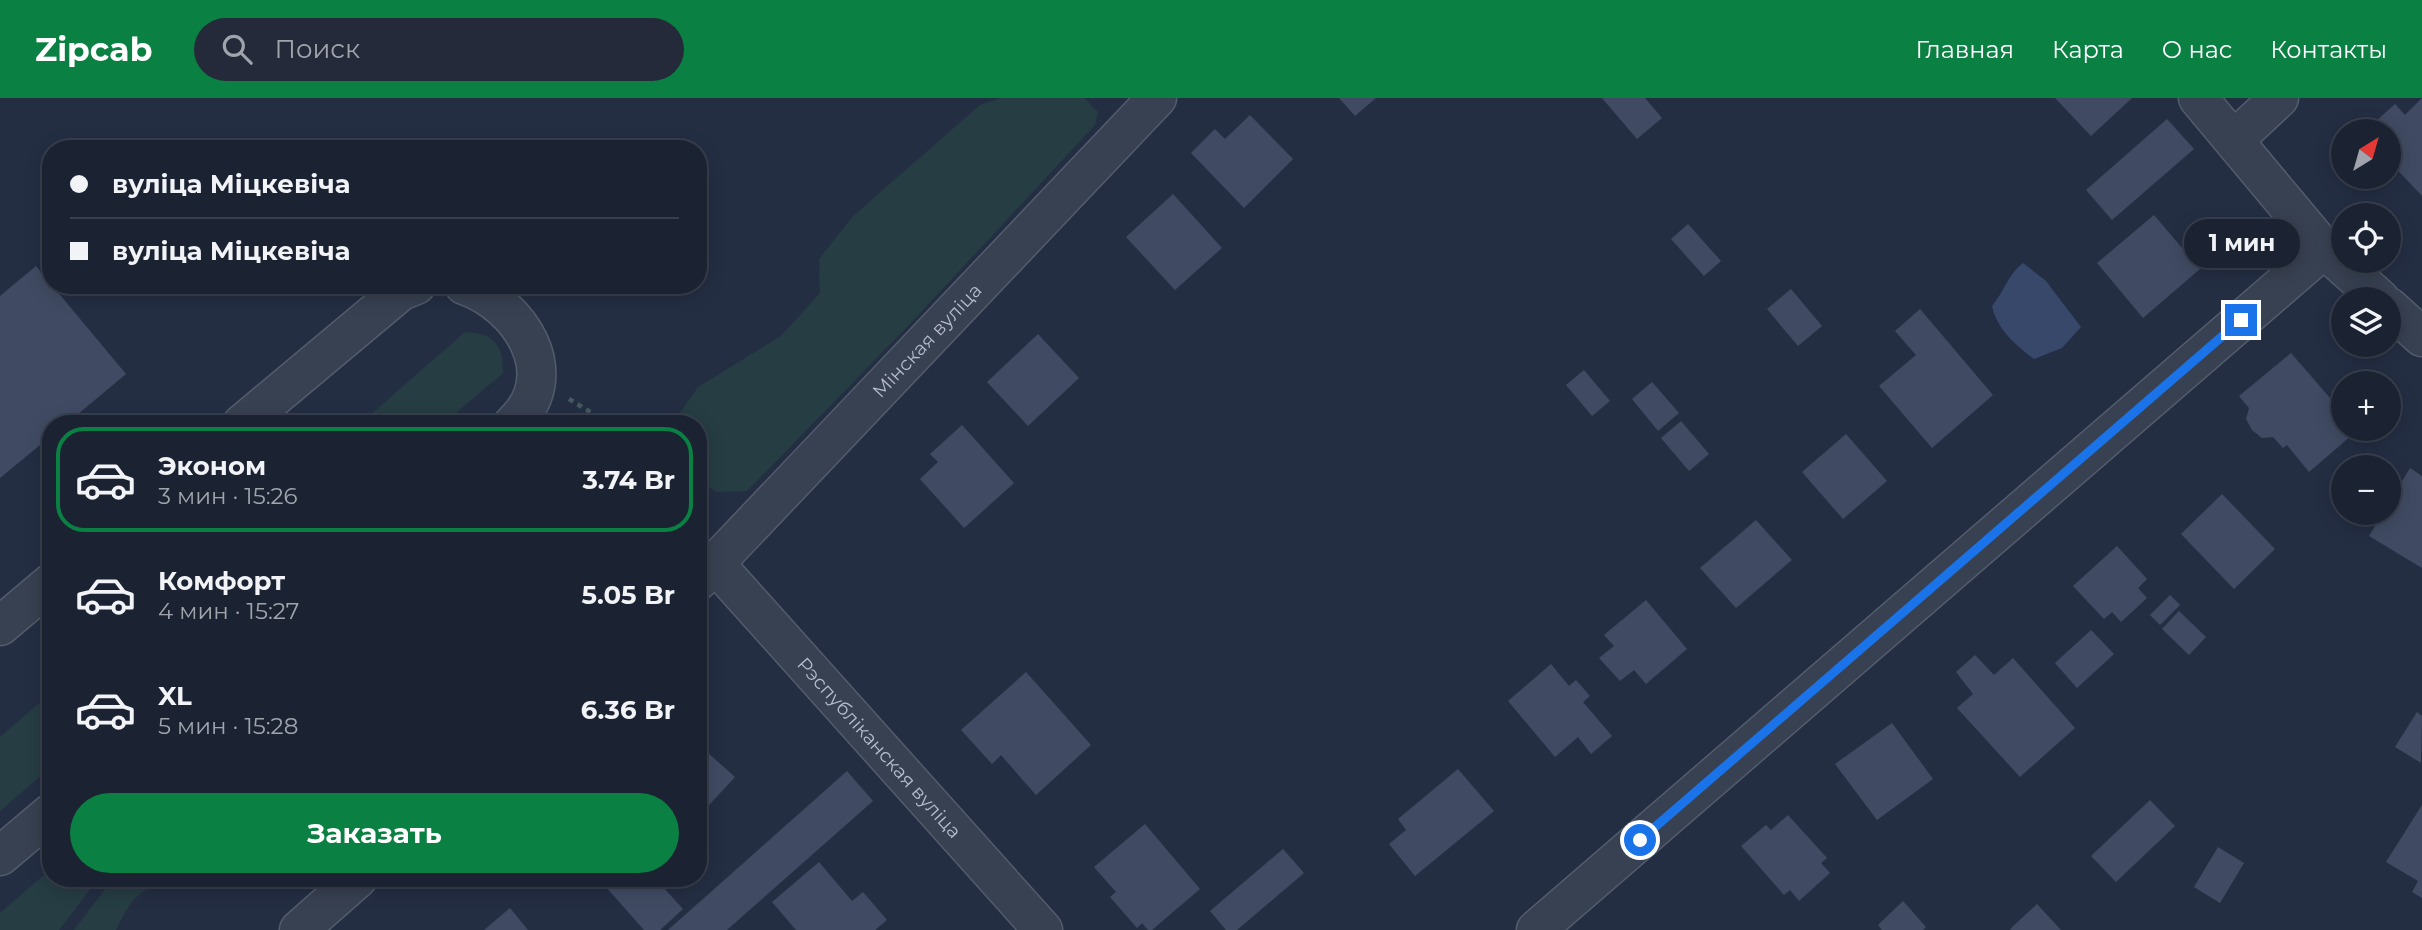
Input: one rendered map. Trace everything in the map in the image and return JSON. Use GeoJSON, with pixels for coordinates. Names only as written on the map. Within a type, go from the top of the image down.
{"type":"FeatureCollection","features":[{"type":"Feature","properties":{"kind":"street","name":"Мінская вуліца"},"geometry":{"type":"LineString","coordinates":[[707,573],[1157,98]]}},
{"type":"Feature","properties":{"kind":"street"},"geometry":{"type":"LineString","coordinates":[[2198,98],[2324,248],[2367,287]]}},
{"type":"Feature","properties":{"kind":"street"},"geometry":{"type":"LineString","coordinates":[[2234,139],[2279,98]]}},
{"type":"Feature","properties":{"kind":"street"},"geometry":{"type":"LineString","coordinates":[[1536,930],[2324,248]]}},
{"type":"Feature","properties":{"kind":"street"},"geometry":{"type":"LineString","coordinates":[[253,415],[396,294]]}},
{"type":"Feature","properties":{"kind":"street"},"geometry":{"type":"LineString","coordinates":[[483,294],[517,322],[536,356],[538,386],[519,415]]}},
{"type":"Feature","properties":{"kind":"street"},"geometry":{"type":"LineString","coordinates":[[2401,318],[2422,337]]}},
{"type":"Feature","properties":{"kind":"street","name":"Рэспубліканская вуліца"},"geometry":{"type":"LineString","coordinates":[[707,573],[1043,930]]}},
{"type":"Feature","properties":{"kind":"street"},"geometry":{"type":"LineString","coordinates":[[0,626],[42,591]]}},
{"type":"Feature","properties":{"kind":"street"},"geometry":{"type":"LineString","coordinates":[[0,856],[42,821]]}},
{"type":"Feature","properties":{"kind":"street"},"geometry":{"type":"LineString","coordinates":[[299,930],[348,887]]}},
{"type":"Feature","properties":{"kind":"path"},"geometry":{"type":"LineString","coordinates":[[538,386],[584,406],[597,415]]}},
{"type":"Feature","properties":{"kind":"shaded area"},"geometry":{"type":"Polygon","coordinates":[[[1001,98],[1084,98],[1098,112],[1095,125],[909,325],[747,491],[715,492],[707,484],[707,415],[678,415],[698,387],[781,336],[820,293],[819,259],[853,216],[980,105],[1001,98]]]}},
{"type":"Feature","properties":{"kind":"shaded area"},"geometry":{"type":"Polygon","coordinates":[[[465,332],[490,338],[499,348],[503,373],[453,415],[370,415],[465,332]]]}},
{"type":"Feature","properties":{"kind":"shaded area"},"geometry":{"type":"Polygon","coordinates":[[[42,701],[42,775],[0,811],[0,737],[42,701]]]}},
{"type":"Feature","properties":{"kind":"shaded area"},"geometry":{"type":"Polygon","coordinates":[[[42,877],[42,887],[92,887],[59,930],[0,930],[0,913],[42,877]]]}},
{"type":"Feature","properties":{"kind":"shaded area"},"geometry":{"type":"Polygon","coordinates":[[[107,887],[152,887],[133,901],[116,930],[74,930],[107,887]]]}},
{"type":"Feature","properties":{"kind":"water"},"geometry":{"type":"Polygon","coordinates":[[[2023,263],[2046,281],[2081,327],[2062,348],[2034,359],[2003,330],[1992,306],[2023,263]]]}},
{"type":"Feature","properties":{"kind":"building"},"geometry":{"type":"Polygon","coordinates":[[[1339,98],[1376,98],[1355,116],[1339,98]]]}},
{"type":"Feature","properties":{"kind":"building"},"geometry":{"type":"Polygon","coordinates":[[[1602,98],[1645,98],[1662,118],[1637,139],[1602,98]]]}},
{"type":"Feature","properties":{"kind":"building"},"geometry":{"type":"Polygon","coordinates":[[[2055,98],[2132,98],[2091,136],[2055,98]]]}},
{"type":"Feature","properties":{"kind":"building"},"geometry":{"type":"Polygon","coordinates":[[[2422,98],[2422,196],[2401,174],[2401,119],[2378,119],[2395,104],[2405,115],[2422,98]]]}},
{"type":"Feature","properties":{"kind":"building"},"geometry":{"type":"Polygon","coordinates":[[[1250,115],[1293,159],[1244,208],[1191,153],[1215,129],[1225,139],[1250,115]]]}},
{"type":"Feature","properties":{"kind":"building"},"geometry":{"type":"Polygon","coordinates":[[[2167,119],[2194,149],[2112,220],[2086,190],[2167,119]]]}},
{"type":"Feature","properties":{"kind":"building"},"geometry":{"type":"Polygon","coordinates":[[[1173,194],[1222,248],[1175,290],[1126,237],[1173,194]]]}},
{"type":"Feature","properties":{"kind":"building"},"geometry":{"type":"Polygon","coordinates":[[[2154,215],[2200,269],[2143,318],[2097,263],[2154,215]]]}},
{"type":"Feature","properties":{"kind":"building"},"geometry":{"type":"Polygon","coordinates":[[[1688,224],[1721,261],[1704,276],[1671,239],[1688,224]]]}},
{"type":"Feature","properties":{"kind":"building"},"geometry":{"type":"Polygon","coordinates":[[[36,266],[42,273],[42,294],[59,294],[126,374],[77,415],[42,415],[42,443],[0,478],[0,296],[36,266]]]}},
{"type":"Feature","properties":{"kind":"building"},"geometry":{"type":"Polygon","coordinates":[[[1791,289],[1822,326],[1798,346],[1767,309],[1791,289]]]}},
{"type":"Feature","properties":{"kind":"building"},"geometry":{"type":"Polygon","coordinates":[[[1920,309],[1993,395],[1932,448],[1879,386],[1916,355],[1895,331],[1920,309]]]}},
{"type":"Feature","properties":{"kind":"building"},"geometry":{"type":"Polygon","coordinates":[[[1038,334],[1079,378],[1028,426],[987,382],[1038,334]]]}},
{"type":"Feature","properties":{"kind":"building"},"geometry":{"type":"Polygon","coordinates":[[[2291,353],[2331,399],[2331,441],[2345,441],[2309,472],[2287,445],[2283,448],[2273,437],[2262,438],[2252,430],[2246,419],[2249,408],[2239,396],[2291,353]]]}},
{"type":"Feature","properties":{"kind":"building"},"geometry":{"type":"Polygon","coordinates":[[[1584,370],[1610,401],[1592,416],[1566,385],[1584,370]]]}},
{"type":"Feature","properties":{"kind":"building"},"geometry":{"type":"Polygon","coordinates":[[[1652,382],[1679,413],[1658,431],[1632,399],[1652,382]]]}},
{"type":"Feature","properties":{"kind":"building"},"geometry":{"type":"Polygon","coordinates":[[[1681,421],[1709,454],[1689,471],[1661,438],[1681,421]]]}},
{"type":"Feature","properties":{"kind":"building"},"geometry":{"type":"Polygon","coordinates":[[[962,425],[1014,483],[964,528],[920,479],[938,462],[930,454],[962,425]]]}},
{"type":"Feature","properties":{"kind":"building"},"geometry":{"type":"Polygon","coordinates":[[[1846,434],[1887,481],[1843,519],[1802,472],[1846,434]]]}},
{"type":"Feature","properties":{"kind":"building"},"geometry":{"type":"Polygon","coordinates":[[[2410,468],[2422,476],[2422,568],[2369,536],[2376,525],[2401,525],[2401,483],[2410,468]]]}},
{"type":"Feature","properties":{"kind":"building"},"geometry":{"type":"Polygon","coordinates":[[[2222,494],[2275,549],[2234,589],[2181,534],[2222,494]]]}},
{"type":"Feature","properties":{"kind":"building"},"geometry":{"type":"Polygon","coordinates":[[[1756,520],[1792,560],[1736,608],[1700,568],[1756,520]]]}},
{"type":"Feature","properties":{"kind":"building"},"geometry":{"type":"Polygon","coordinates":[[[2117,546],[2147,579],[2138,588],[2147,598],[2121,622],[2112,612],[2104,619],[2073,586],[2117,546]]]}},
{"type":"Feature","properties":{"kind":"building"},"geometry":{"type":"Polygon","coordinates":[[[2170,595],[2180,605],[2160,625],[2150,615],[2170,595]]]}},
{"type":"Feature","properties":{"kind":"building"},"geometry":{"type":"Polygon","coordinates":[[[1646,600],[1687,649],[1646,684],[1634,670],[1620,681],[1599,658],[1614,646],[1604,635],[1646,600]]]}},
{"type":"Feature","properties":{"kind":"building"},"geometry":{"type":"Polygon","coordinates":[[[2179,611],[2206,637],[2189,655],[2162,629],[2179,611]]]}},
{"type":"Feature","properties":{"kind":"building"},"geometry":{"type":"Polygon","coordinates":[[[2091,630],[2114,654],[2077,688],[2055,663],[2091,630]]]}},
{"type":"Feature","properties":{"kind":"building"},"geometry":{"type":"Polygon","coordinates":[[[1975,655],[1994,675],[2013,658],[2075,728],[2020,777],[1957,708],[1973,694],[1956,672],[1975,655]]]}},
{"type":"Feature","properties":{"kind":"building"},"geometry":{"type":"Polygon","coordinates":[[[1551,664],[1569,686],[1576,680],[1590,696],[1583,702],[1612,736],[1591,754],[1578,737],[1555,757],[1508,701],[1551,664]]]}},
{"type":"Feature","properties":{"kind":"building"},"geometry":{"type":"Polygon","coordinates":[[[1026,672],[1091,745],[1036,795],[1001,755],[992,764],[961,730],[1026,672]]]}},
{"type":"Feature","properties":{"kind":"building"},"geometry":{"type":"Polygon","coordinates":[[[2417,712],[2422,716],[2421,763],[2395,747],[2417,712]]]}},
{"type":"Feature","properties":{"kind":"building"},"geometry":{"type":"Polygon","coordinates":[[[1892,723],[1933,779],[1877,820],[1835,764],[1892,723]]]}},
{"type":"Feature","properties":{"kind":"building"},"geometry":{"type":"Polygon","coordinates":[[[707,752],[735,777],[707,807],[707,752]]]}},
{"type":"Feature","properties":{"kind":"building"},"geometry":{"type":"Polygon","coordinates":[[[1458,769],[1494,811],[1415,876],[1389,844],[1406,830],[1398,819],[1458,769]]]}},
{"type":"Feature","properties":{"kind":"building"},"geometry":{"type":"Polygon","coordinates":[[[847,771],[873,801],[727,930],[668,930],[847,771]]]}},
{"type":"Feature","properties":{"kind":"building"},"geometry":{"type":"Polygon","coordinates":[[[2150,800],[2175,826],[2116,882],[2091,856],[2150,800]]]}},
{"type":"Feature","properties":{"kind":"building"},"geometry":{"type":"Polygon","coordinates":[[[2422,805],[2422,898],[2412,892],[2418,881],[2386,862],[2422,805]]]}},
{"type":"Feature","properties":{"kind":"building"},"geometry":{"type":"Polygon","coordinates":[[[1788,815],[1827,858],[1821,863],[1830,873],[1799,901],[1790,890],[1784,895],[1741,846],[1766,825],[1771,830],[1788,815]]]}},
{"type":"Feature","properties":{"kind":"building"},"geometry":{"type":"Polygon","coordinates":[[[1145,824],[1200,889],[1152,930],[1148,930],[1142,923],[1137,928],[1110,897],[1116,892],[1094,867],[1145,824]]]}},
{"type":"Feature","properties":{"kind":"building"},"geometry":{"type":"Polygon","coordinates":[[[2218,847],[2244,863],[2220,903],[2194,887],[2218,847]]]}},
{"type":"Feature","properties":{"kind":"building"},"geometry":{"type":"Polygon","coordinates":[[[1283,849],[1304,873],[1237,930],[1226,930],[1210,911],[1283,849]]]}},
{"type":"Feature","properties":{"kind":"building"},"geometry":{"type":"Polygon","coordinates":[[[819,862],[852,901],[863,892],[887,920],[875,930],[796,930],[772,902],[819,862]]]}},
{"type":"Feature","properties":{"kind":"building"},"geometry":{"type":"Polygon","coordinates":[[[606,887],[663,887],[683,909],[660,930],[644,930],[606,887]]]}},
{"type":"Feature","properties":{"kind":"building"},"geometry":{"type":"Polygon","coordinates":[[[1903,901],[1926,927],[1923,930],[1882,930],[1878,925],[1903,901]]]}},
{"type":"Feature","properties":{"kind":"building"},"geometry":{"type":"Polygon","coordinates":[[[2037,904],[2061,930],[2010,929],[2037,904]]]}},
{"type":"Feature","properties":{"kind":"building"},"geometry":{"type":"Polygon","coordinates":[[[510,908],[528,930],[484,930],[510,908]]]}},
{"type":"Feature","properties":{"kind":"route"},"geometry":{"type":"LineString","coordinates":[[1640,840],[2241,320]]}}]}
